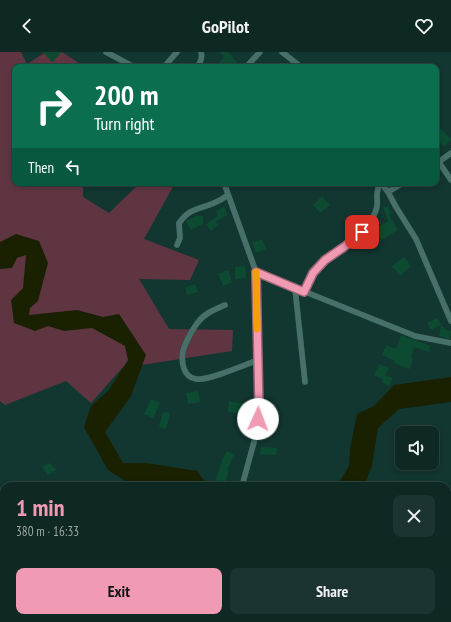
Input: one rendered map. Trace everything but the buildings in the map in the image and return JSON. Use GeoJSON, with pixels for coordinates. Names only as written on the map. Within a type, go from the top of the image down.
{"type":"FeatureCollection","features":[{"type":"Feature","properties":{"kind":"street"},"geometry":{"type":"LineString","coordinates":[[106,52],[128,64]]}},
{"type":"Feature","properties":{"kind":"street"},"geometry":{"type":"LineString","coordinates":[[167,64],[177,52]]}},
{"type":"Feature","properties":{"kind":"street"},"geometry":{"type":"LineString","coordinates":[[198,64],[202,55],[201,52]]}},
{"type":"Feature","properties":{"kind":"street"},"geometry":{"type":"LineString","coordinates":[[249,64],[260,52]]}},
{"type":"Feature","properties":{"kind":"street"},"geometry":{"type":"LineString","coordinates":[[282,52],[298,64]]}},
{"type":"Feature","properties":{"kind":"street"},"geometry":{"type":"LineString","coordinates":[[439,160],[451,153]]}},
{"type":"Feature","properties":{"kind":"street"},"geometry":{"type":"LineString","coordinates":[[439,164],[451,180]]}},
{"type":"Feature","properties":{"kind":"street"},"geometry":{"type":"LineString","coordinates":[[225,186],[256,272],[259,407],[257,431],[243,482]]}},
{"type":"Feature","properties":{"kind":"street"},"geometry":{"type":"LineString","coordinates":[[304,292],[313,273],[325,260],[362,232],[373,218],[377,209],[377,195],[379,186]]}},
{"type":"Feature","properties":{"kind":"street"},"geometry":{"type":"LineString","coordinates":[[383,186],[388,192],[416,239],[451,321]]}},
{"type":"Feature","properties":{"kind":"street"},"geometry":{"type":"LineString","coordinates":[[388,192],[398,186]]}},
{"type":"Feature","properties":{"kind":"street"},"geometry":{"type":"LineString","coordinates":[[178,245],[180,238],[179,223],[184,217],[196,208],[214,203],[228,195]]}},
{"type":"Feature","properties":{"kind":"street"},"geometry":{"type":"LineString","coordinates":[[256,272],[415,336],[451,343]]}},
{"type":"Feature","properties":{"kind":"street"},"geometry":{"type":"LineString","coordinates":[[295,288],[305,382]]}},
{"type":"Feature","properties":{"kind":"street"},"geometry":{"type":"LineString","coordinates":[[225,305],[204,316],[198,322],[183,352],[183,365],[185,372],[190,377],[196,379],[211,377],[258,360]]}},
{"type":"Feature","properties":{"kind":"shaded area"},"geometry":{"type":"Polygon","coordinates":[[[0,52],[21,52],[27,64],[12,64],[12,186],[83,186],[83,197],[109,213],[137,186],[173,186],[144,239],[199,260],[190,280],[139,279],[169,329],[233,330],[232,351],[122,368],[91,403],[66,381],[5,405],[0,401],[0,52]]]}},
{"type":"Feature","properties":{"kind":"shaded area"},"geometry":{"type":"Polygon","coordinates":[[[46,52],[62,52],[80,64],[27,64],[46,52]]]}},
{"type":"Feature","properties":{"kind":"shaded area"},"geometry":{"type":"Polygon","coordinates":[[[16,234],[39,241],[48,263],[38,301],[30,308],[29,315],[77,310],[103,317],[119,314],[146,355],[131,396],[105,432],[123,463],[146,463],[197,471],[205,482],[127,482],[108,470],[84,427],[91,406],[108,391],[128,360],[125,346],[92,328],[64,331],[48,326],[35,331],[14,323],[11,300],[23,288],[26,255],[17,258],[12,268],[0,269],[0,242],[16,234]]]}},
{"type":"Feature","properties":{"kind":"shaded area"},"geometry":{"type":"Polygon","coordinates":[[[451,377],[451,402],[399,409],[378,428],[372,466],[366,482],[339,482],[349,466],[350,449],[357,414],[374,406],[394,385],[451,377]]]}},
{"type":"Feature","properties":{"kind":"slow traffic"},"geometry":{"type":"LineString","coordinates":[[256,272],[257,329]]}},
{"type":"Feature","properties":{"kind":"route"},"geometry":{"type":"LineString","coordinates":[[258,419],[256,272],[304,292],[313,273],[325,260],[362,232]]}}]}
